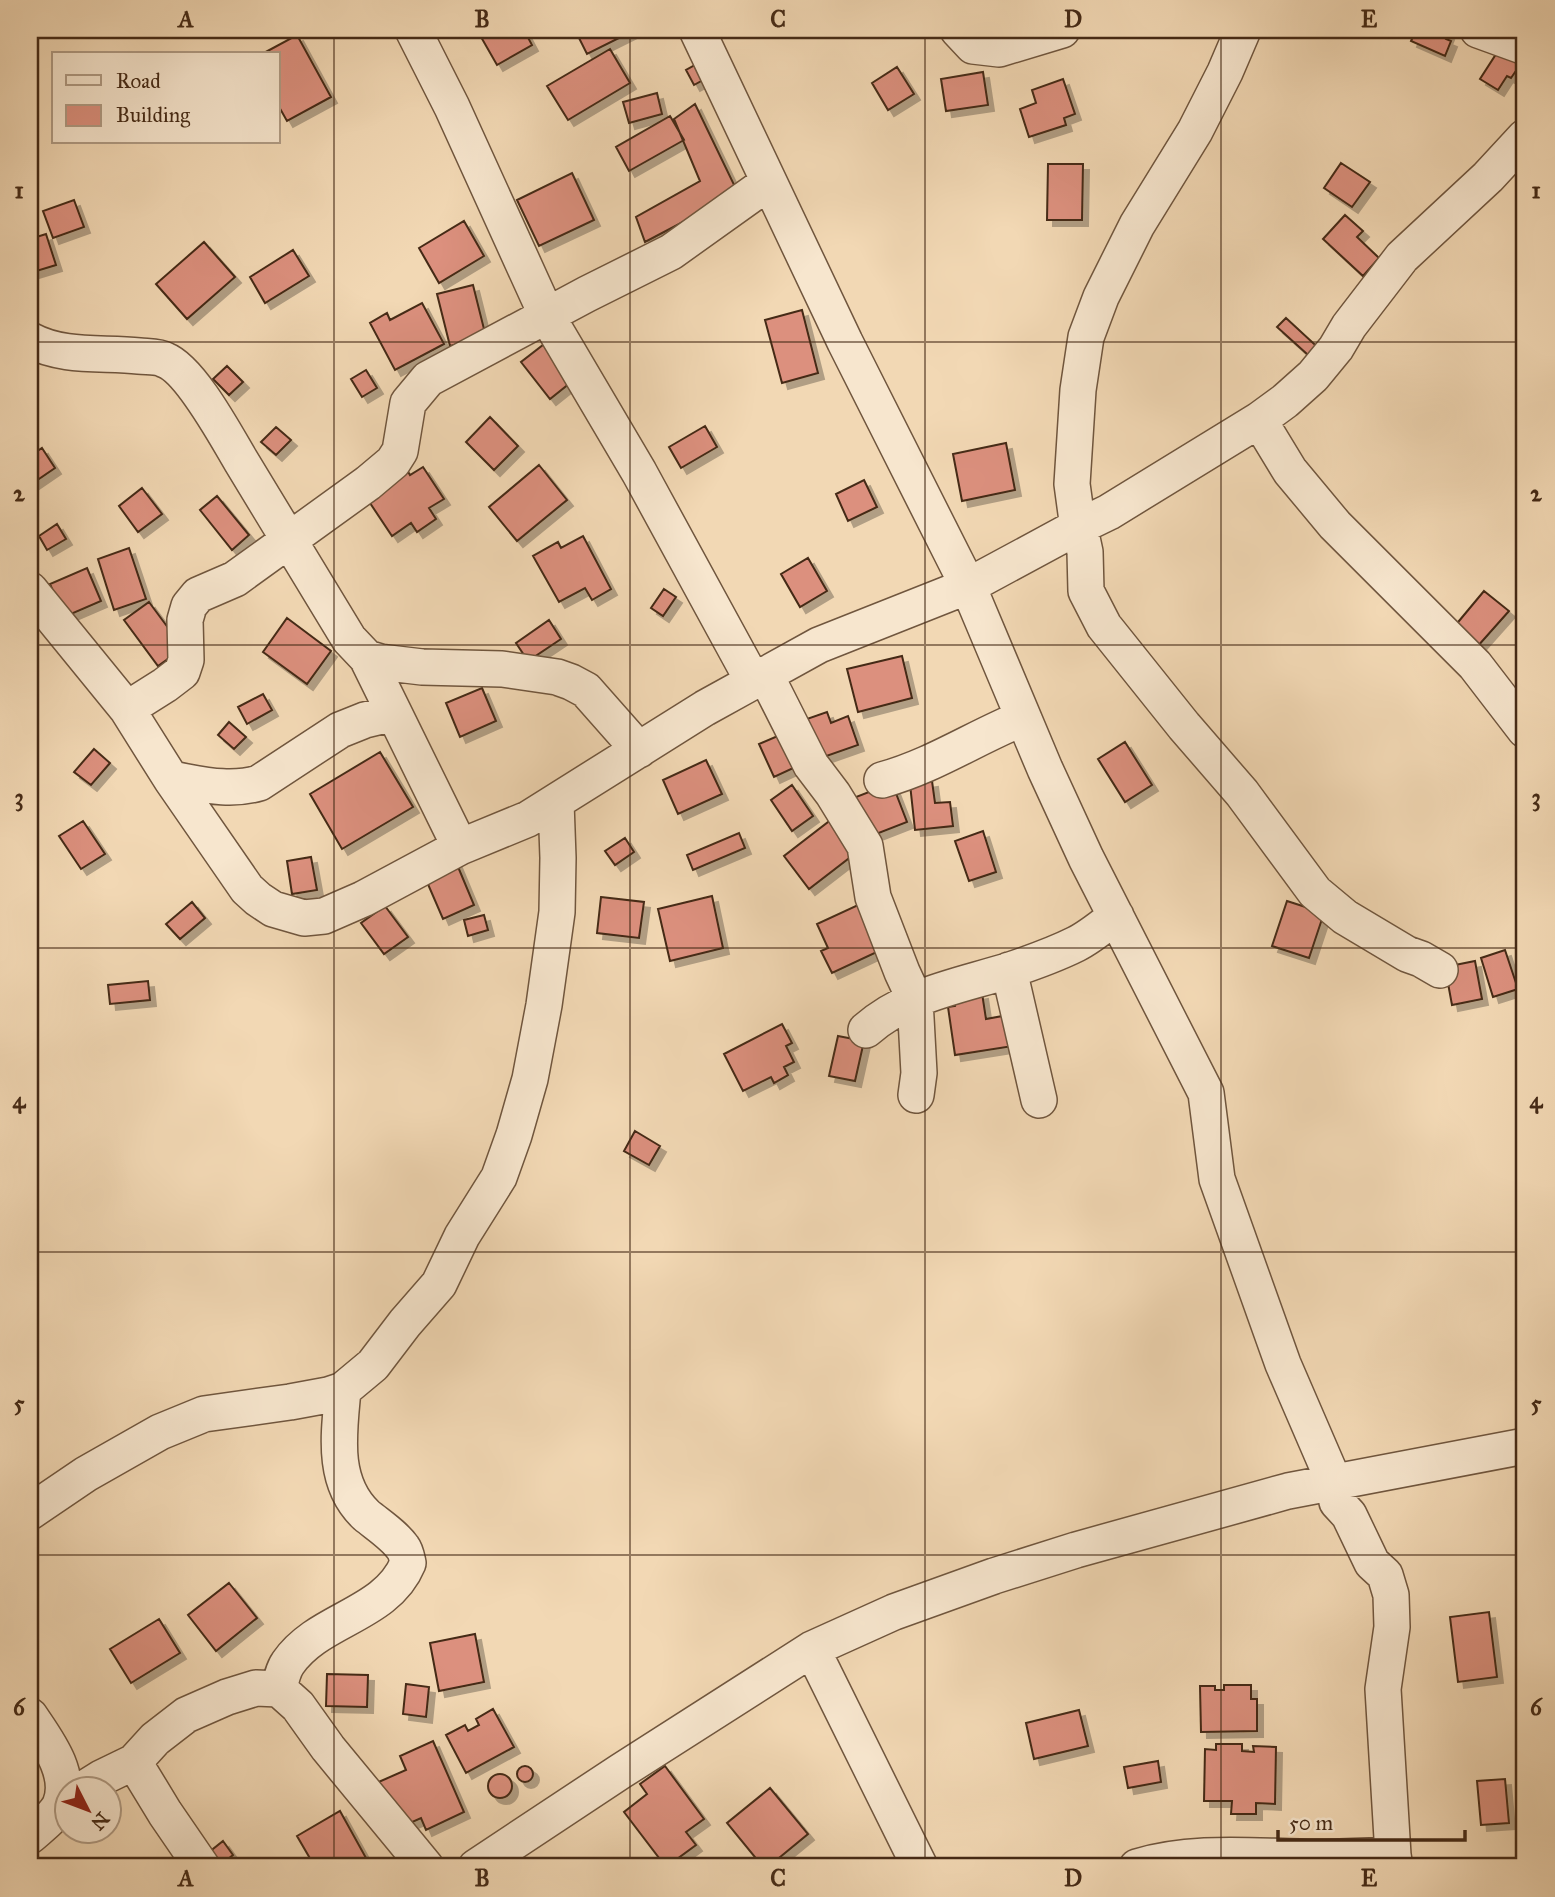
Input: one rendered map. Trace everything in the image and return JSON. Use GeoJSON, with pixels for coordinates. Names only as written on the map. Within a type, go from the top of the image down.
{"type":"FeatureCollection","features":[{"type":"Feature","properties":{"kind":"street"},"geometry":{"type":"LineString","coordinates":[[413,30],[452,107],[547,316],[811,765],[833,794],[864,846],[873,897],[915,1000],[919,1073],[916,1094]]}},
{"type":"Feature","properties":{"kind":"street"},"geometry":{"type":"LineString","coordinates":[[697,30],[845,342],[968,586],[1086,858],[1206,1093],[1217,1179],[1283,1364],[1334,1482],[1337,1502],[1349,1515],[1372,1563],[1385,1575],[1391,1595],[1392,1626],[1383,1689],[1394,1861],[1312,1857],[1190,1857],[1137,1867]]}},
{"type":"Feature","properties":{"kind":"street"},"geometry":{"type":"LineString","coordinates":[[958,30],[973,46],[999,49],[1062,30]]}},
{"type":"Feature","properties":{"kind":"street"},"geometry":{"type":"LineString","coordinates":[[1243,30],[1195,131],[1137,225],[1101,297],[1086,337],[1078,390],[1072,484],[1077,528],[1085,552],[1086,591],[1104,626],[1242,793],[1315,892],[1345,918],[1440,970]]}},
{"type":"Feature","properties":{"kind":"street"},"geometry":{"type":"LineString","coordinates":[[1478,30],[1525,47]]}},
{"type":"Feature","properties":{"kind":"street"},"geometry":{"type":"LineString","coordinates":[[30,590],[127,709],[171,779],[247,889],[273,909],[304,918],[324,916],[363,899],[460,847],[528,819],[705,708],[818,645],[968,586],[1109,512],[1259,420],[1313,376],[1402,257],[1488,177],[1525,136]]}},
{"type":"Feature","properties":{"kind":"street"},"geometry":{"type":"LineString","coordinates":[[127,709],[182,672],[186,660],[185,620],[189,606],[198,595],[234,579],[393,462],[400,450],[408,403],[428,379],[683,244],[769,183]]}},
{"type":"Feature","properties":{"kind":"street"},"geometry":{"type":"LineString","coordinates":[[30,341],[43,347],[68,352],[163,358],[174,364],[188,380],[289,539],[348,639],[367,658],[460,847]]}},
{"type":"Feature","properties":{"kind":"street"},"geometry":{"type":"LineString","coordinates":[[1259,420],[1290,471],[1335,525],[1475,665],[1525,730]]}},
{"type":"Feature","properties":{"kind":"street"},"geometry":{"type":"LineString","coordinates":[[367,658],[422,667],[502,669],[557,677],[586,690],[639,750]]}},
{"type":"Feature","properties":{"kind":"street"},"geometry":{"type":"LineString","coordinates":[[171,779],[223,788],[246,787],[259,783],[340,730],[394,713]]}},
{"type":"Feature","properties":{"kind":"street"},"geometry":{"type":"LineString","coordinates":[[882,780],[926,765],[1023,718]]}},
{"type":"Feature","properties":{"kind":"street"},"geometry":{"type":"LineString","coordinates":[[30,1513],[86,1474],[160,1432],[204,1414],[290,1402],[342,1390],[373,1365],[439,1284],[462,1236],[499,1177],[530,1079],[557,912],[556,802]]}},
{"type":"Feature","properties":{"kind":"street"},"geometry":{"type":"LineString","coordinates":[[866,1030],[880,1018],[932,993],[1009,970],[1077,944],[1116,916]]}},
{"type":"Feature","properties":{"kind":"street"},"geometry":{"type":"LineString","coordinates":[[1009,970],[1039,1100]]}},
{"type":"Feature","properties":{"kind":"street"},"geometry":{"type":"LineString","coordinates":[[279,1689],[286,1665],[298,1651],[318,1633],[368,1608],[402,1577],[408,1563],[404,1549],[363,1512],[342,1478],[339,1432],[342,1390]]}},
{"type":"Feature","properties":{"kind":"street"},"geometry":{"type":"LineString","coordinates":[[476,1867],[811,1648],[894,1612],[1089,1546],[1288,1491],[1525,1446]]}},
{"type":"Feature","properties":{"kind":"street"},"geometry":{"type":"LineString","coordinates":[[811,1648],[920,1867]]}},
{"type":"Feature","properties":{"kind":"street"},"geometry":{"type":"LineString","coordinates":[[109,1774],[134,1762],[155,1739],[186,1715],[256,1688],[279,1689],[298,1706],[328,1748],[426,1867]]}},
{"type":"Feature","properties":{"kind":"street"},"geometry":{"type":"LineString","coordinates":[[30,1716],[51,1748],[62,1774]]}},
{"type":"Feature","properties":{"kind":"street"},"geometry":{"type":"LineString","coordinates":[[134,1762],[202,1867]]}},
{"type":"Feature","properties":{"kind":"street"},"geometry":{"type":"LineString","coordinates":[[30,1836],[52,1816]]}},
{"type":"Feature","properties":{"kind":"building"},"geometry":{"type":"Polygon","coordinates":[[[477,30],[524,30],[532,45],[497,65],[477,30]]]}},
{"type":"Feature","properties":{"kind":"building"},"geometry":{"type":"Polygon","coordinates":[[[575,30],[635,30],[587,54],[575,30]]]}},
{"type":"Feature","properties":{"kind":"building"},"geometry":{"type":"Polygon","coordinates":[[[1416,30],[1439,30],[1448,34],[1446,39],[1451,41],[1445,56],[1411,41],[1416,30]]]}},
{"type":"Feature","properties":{"kind":"building"},"geometry":{"type":"Polygon","coordinates":[[[297,35],[331,97],[287,121],[280,109],[280,52],[266,52],[297,35]]]}},
{"type":"Feature","properties":{"kind":"building"},"geometry":{"type":"Polygon","coordinates":[[[1500,48],[1522,62],[1511,78],[1507,76],[1498,90],[1480,79],[1500,48]]]}},
{"type":"Feature","properties":{"kind":"building"},"geometry":{"type":"Polygon","coordinates":[[[610,49],[630,83],[568,120],[547,86],[610,49]]]}},
{"type":"Feature","properties":{"kind":"building"},"geometry":{"type":"Polygon","coordinates":[[[704,60],[712,75],[694,85],[686,70],[704,60]]]}},
{"type":"Feature","properties":{"kind":"building"},"geometry":{"type":"Polygon","coordinates":[[[897,67],[914,94],[888,110],[872,83],[897,67]]]}},
{"type":"Feature","properties":{"kind":"building"},"geometry":{"type":"Polygon","coordinates":[[[983,72],[988,105],[946,111],[941,79],[983,72]]]}},
{"type":"Feature","properties":{"kind":"building"},"geometry":{"type":"Polygon","coordinates":[[[1063,79],[1075,114],[1064,118],[1066,125],[1029,137],[1020,109],[1036,103],[1032,90],[1063,79]]]}},
{"type":"Feature","properties":{"kind":"building"},"geometry":{"type":"Polygon","coordinates":[[[657,93],[662,114],[629,123],[623,102],[657,93]]]}},
{"type":"Feature","properties":{"kind":"building"},"geometry":{"type":"Polygon","coordinates":[[[695,104],[738,193],[645,242],[636,217],[700,181],[674,119],[695,104]]]}},
{"type":"Feature","properties":{"kind":"building"},"geometry":{"type":"Polygon","coordinates":[[[670,116],[684,140],[629,171],[616,147],[670,116]]]}},
{"type":"Feature","properties":{"kind":"building"},"geometry":{"type":"Polygon","coordinates":[[[1341,163],[1370,182],[1352,207],[1324,188],[1341,163]]]}},
{"type":"Feature","properties":{"kind":"building"},"geometry":{"type":"Polygon","coordinates":[[[1048,164],[1083,164],[1082,220],[1047,220],[1048,164]]]}},
{"type":"Feature","properties":{"kind":"building"},"geometry":{"type":"Polygon","coordinates":[[[572,173],[594,220],[539,246],[517,200],[572,173]]]}},
{"type":"Feature","properties":{"kind":"building"},"geometry":{"type":"Polygon","coordinates":[[[74,200],[84,227],[53,238],[43,211],[74,200]]]}},
{"type":"Feature","properties":{"kind":"building"},"geometry":{"type":"Polygon","coordinates":[[[1345,215],[1363,231],[1357,237],[1379,258],[1363,276],[1323,239],[1345,215]]]}},
{"type":"Feature","properties":{"kind":"building"},"geometry":{"type":"Polygon","coordinates":[[[464,221],[484,256],[439,283],[419,248],[464,221]]]}},
{"type":"Feature","properties":{"kind":"building"},"geometry":{"type":"Polygon","coordinates":[[[46,234],[56,265],[30,273],[30,239],[46,234]]]}},
{"type":"Feature","properties":{"kind":"building"},"geometry":{"type":"Polygon","coordinates":[[[204,242],[235,277],[187,319],[156,284],[204,242]]]}},
{"type":"Feature","properties":{"kind":"building"},"geometry":{"type":"Polygon","coordinates":[[[293,250],[309,276],[265,303],[250,277],[293,250]]]}},
{"type":"Feature","properties":{"kind":"building"},"geometry":{"type":"Polygon","coordinates":[[[473,285],[486,337],[450,346],[437,294],[473,285]]]}},
{"type":"Feature","properties":{"kind":"building"},"geometry":{"type":"Polygon","coordinates":[[[422,303],[444,344],[395,370],[370,323],[387,313],[390,320],[422,303]]]}},
{"type":"Feature","properties":{"kind":"building"},"geometry":{"type":"Polygon","coordinates":[[[802,310],[818,373],[782,383],[765,320],[802,310]]]}},
{"type":"Feature","properties":{"kind":"building"},"geometry":{"type":"Polygon","coordinates":[[[1286,318],[1325,354],[1317,363],[1277,327],[1286,318]]]}},
{"type":"Feature","properties":{"kind":"building"},"geometry":{"type":"Polygon","coordinates":[[[552,338],[580,375],[550,399],[521,362],[552,338]]]}},
{"type":"Feature","properties":{"kind":"building"},"geometry":{"type":"Polygon","coordinates":[[[227,366],[243,382],[229,395],[213,379],[227,366]]]}},
{"type":"Feature","properties":{"kind":"building"},"geometry":{"type":"Polygon","coordinates":[[[366,370],[377,388],[362,397],[351,379],[366,370]]]}},
{"type":"Feature","properties":{"kind":"building"},"geometry":{"type":"Polygon","coordinates":[[[490,417],[518,446],[494,470],[466,442],[490,417]]]}},
{"type":"Feature","properties":{"kind":"building"},"geometry":{"type":"Polygon","coordinates":[[[705,426],[717,447],[681,468],[669,447],[705,426]]]}},
{"type":"Feature","properties":{"kind":"building"},"geometry":{"type":"Polygon","coordinates":[[[276,427],[291,440],[276,455],[261,442],[276,427]]]}},
{"type":"Feature","properties":{"kind":"building"},"geometry":{"type":"Polygon","coordinates":[[[1006,443],[1015,490],[962,501],[953,454],[1006,443]]]}},
{"type":"Feature","properties":{"kind":"building"},"geometry":{"type":"Polygon","coordinates":[[[42,448],[55,468],[30,485],[30,456],[42,448]]]}},
{"type":"Feature","properties":{"kind":"building"},"geometry":{"type":"Polygon","coordinates":[[[539,465],[567,500],[517,541],[489,507],[539,465]]]}},
{"type":"Feature","properties":{"kind":"building"},"geometry":{"type":"Polygon","coordinates":[[[423,467],[444,499],[429,508],[436,519],[417,532],[411,523],[392,536],[366,497],[407,470],[410,475],[423,467]]]}},
{"type":"Feature","properties":{"kind":"building"},"geometry":{"type":"Polygon","coordinates":[[[864,480],[877,507],[848,521],[836,494],[864,480]]]}},
{"type":"Feature","properties":{"kind":"building"},"geometry":{"type":"Polygon","coordinates":[[[142,488],[162,514],[138,532],[119,506],[142,488]]]}},
{"type":"Feature","properties":{"kind":"building"},"geometry":{"type":"Polygon","coordinates":[[[217,496],[249,535],[232,550],[200,510],[217,496]]]}},
{"type":"Feature","properties":{"kind":"building"},"geometry":{"type":"Polygon","coordinates":[[[57,524],[66,539],[47,550],[39,536],[57,524]]]}},
{"type":"Feature","properties":{"kind":"building"},"geometry":{"type":"Polygon","coordinates":[[[583,536],[611,589],[592,600],[585,588],[559,602],[533,556],[558,542],[561,548],[583,536]]]}},
{"type":"Feature","properties":{"kind":"building"},"geometry":{"type":"Polygon","coordinates":[[[129,548],[146,599],[114,610],[98,559],[129,548]]]}},
{"type":"Feature","properties":{"kind":"building"},"geometry":{"type":"Polygon","coordinates":[[[808,558],[827,591],[800,607],[781,574],[808,558]]]}},
{"type":"Feature","properties":{"kind":"building"},"geometry":{"type":"Polygon","coordinates":[[[87,568],[101,601],[64,617],[50,584],[87,568]]]}},
{"type":"Feature","properties":{"kind":"building"},"geometry":{"type":"Polygon","coordinates":[[[664,589],[676,597],[663,616],[651,608],[664,589]]]}},
{"type":"Feature","properties":{"kind":"building"},"geometry":{"type":"Polygon","coordinates":[[[1484,591],[1509,611],[1477,647],[1454,627],[1484,591]]]}},
{"type":"Feature","properties":{"kind":"building"},"geometry":{"type":"Polygon","coordinates":[[[149,602],[183,648],[158,666],[124,620],[149,602]]]}},
{"type":"Feature","properties":{"kind":"building"},"geometry":{"type":"Polygon","coordinates":[[[287,618],[331,651],[307,684],[263,652],[287,618]]]}},
{"type":"Feature","properties":{"kind":"building"},"geometry":{"type":"Polygon","coordinates":[[[549,620],[561,639],[528,661],[516,643],[549,620]]]}},
{"type":"Feature","properties":{"kind":"building"},"geometry":{"type":"Polygon","coordinates":[[[902,656],[912,698],[858,712],[847,669],[902,656]]]}},
{"type":"Feature","properties":{"kind":"building"},"geometry":{"type":"Polygon","coordinates":[[[482,688],[496,721],[460,737],[446,703],[482,688]]]}},
{"type":"Feature","properties":{"kind":"building"},"geometry":{"type":"Polygon","coordinates":[[[263,694],[272,710],[247,724],[238,707],[263,694]]]}},
{"type":"Feature","properties":{"kind":"building"},"geometry":{"type":"Polygon","coordinates":[[[827,712],[831,723],[848,716],[858,745],[815,760],[801,721],[827,712]]]}},
{"type":"Feature","properties":{"kind":"building"},"geometry":{"type":"Polygon","coordinates":[[[229,722],[246,737],[234,749],[218,735],[229,722]]]}},
{"type":"Feature","properties":{"kind":"building"},"geometry":{"type":"Polygon","coordinates":[[[787,732],[802,764],[774,777],[759,744],[787,732]]]}},
{"type":"Feature","properties":{"kind":"building"},"geometry":{"type":"Polygon","coordinates":[[[1125,742],[1152,785],[1125,802],[1098,759],[1125,742]]]}},
{"type":"Feature","properties":{"kind":"building"},"geometry":{"type":"Polygon","coordinates":[[[94,749],[110,763],[91,785],[74,772],[94,749]]]}},
{"type":"Feature","properties":{"kind":"building"},"geometry":{"type":"Polygon","coordinates":[[[380,752],[413,807],[342,849],[310,794],[380,752]]]}},
{"type":"Feature","properties":{"kind":"building"},"geometry":{"type":"Polygon","coordinates":[[[706,760],[722,794],[678,814],[663,780],[706,760]]]}},
{"type":"Feature","properties":{"kind":"building"},"geometry":{"type":"Polygon","coordinates":[[[932,781],[935,803],[950,802],[953,826],[915,830],[910,784],[932,781]]]}},
{"type":"Feature","properties":{"kind":"building"},"geometry":{"type":"Polygon","coordinates":[[[892,783],[907,822],[871,836],[856,797],[892,783]]]}},
{"type":"Feature","properties":{"kind":"building"},"geometry":{"type":"Polygon","coordinates":[[[792,785],[813,816],[792,831],[771,800],[792,785]]]}},
{"type":"Feature","properties":{"kind":"building"},"geometry":{"type":"Polygon","coordinates":[[[832,819],[857,852],[809,889],[784,856],[832,819]]]}},
{"type":"Feature","properties":{"kind":"building"},"geometry":{"type":"Polygon","coordinates":[[[83,821],[105,854],[81,869],[59,836],[83,821]]]}},
{"type":"Feature","properties":{"kind":"building"},"geometry":{"type":"Polygon","coordinates":[[[983,831],[996,872],[969,881],[955,841],[983,831]]]}},
{"type":"Feature","properties":{"kind":"building"},"geometry":{"type":"Polygon","coordinates":[[[739,833],[745,848],[693,870],[687,855],[739,833]]]}},
{"type":"Feature","properties":{"kind":"building"},"geometry":{"type":"Polygon","coordinates":[[[625,838],[634,852],[615,865],[605,851],[625,838]]]}},
{"type":"Feature","properties":{"kind":"building"},"geometry":{"type":"Polygon","coordinates":[[[311,857],[317,890],[292,894],[287,861],[311,857]]]}},
{"type":"Feature","properties":{"kind":"building"},"geometry":{"type":"Polygon","coordinates":[[[456,862],[474,905],[443,919],[424,875],[456,862]]]}},
{"type":"Feature","properties":{"kind":"building"},"geometry":{"type":"Polygon","coordinates":[[[712,896],[723,948],[670,961],[658,909],[712,896]]]}},
{"type":"Feature","properties":{"kind":"building"},"geometry":{"type":"Polygon","coordinates":[[[601,897],[644,902],[639,938],[597,933],[601,897]]]}},
{"type":"Feature","properties":{"kind":"building"},"geometry":{"type":"Polygon","coordinates":[[[1287,901],[1324,913],[1309,958],[1272,946],[1287,901]]]}},
{"type":"Feature","properties":{"kind":"building"},"geometry":{"type":"Polygon","coordinates":[[[192,902],[205,918],[180,939],[166,924],[192,902]]]}},
{"type":"Feature","properties":{"kind":"building"},"geometry":{"type":"Polygon","coordinates":[[[858,905],[879,951],[832,973],[821,951],[828,948],[817,924],[858,905]]]}},
{"type":"Feature","properties":{"kind":"building"},"geometry":{"type":"Polygon","coordinates":[[[385,906],[408,937],[384,954],[361,923],[385,906]]]}},
{"type":"Feature","properties":{"kind":"building"},"geometry":{"type":"Polygon","coordinates":[[[484,915],[488,930],[468,936],[464,920],[484,915]]]}},
{"type":"Feature","properties":{"kind":"building"},"geometry":{"type":"Polygon","coordinates":[[[1505,950],[1518,989],[1493,997],[1481,958],[1505,950]]]}},
{"type":"Feature","properties":{"kind":"building"},"geometry":{"type":"Polygon","coordinates":[[[1475,961],[1482,999],[1452,1005],[1445,967],[1475,961]]]}},
{"type":"Feature","properties":{"kind":"building"},"geometry":{"type":"Polygon","coordinates":[[[148,981],[150,1000],[110,1004],[108,985],[148,981]]]}},
{"type":"Feature","properties":{"kind":"building"},"geometry":{"type":"Polygon","coordinates":[[[982,993],[986,1019],[1008,1015],[1013,1046],[955,1055],[948,1007],[955,1006],[954,998],[982,993]]]}},
{"type":"Feature","properties":{"kind":"building"},"geometry":{"type":"Polygon","coordinates":[[[782,1024],[792,1043],[786,1046],[794,1062],[784,1067],[788,1075],[774,1083],[771,1077],[743,1091],[724,1054],[782,1024]]]}},
{"type":"Feature","properties":{"kind":"building"},"geometry":{"type":"Polygon","coordinates":[[[838,1036],[864,1041],[855,1081],[829,1076],[838,1036]]]}},
{"type":"Feature","properties":{"kind":"building"},"geometry":{"type":"Polygon","coordinates":[[[635,1131],[660,1146],[649,1165],[624,1151],[635,1131]]]}},
{"type":"Feature","properties":{"kind":"building"},"geometry":{"type":"Polygon","coordinates":[[[229,1583],[257,1618],[216,1651],[188,1615],[229,1583]]]}},
{"type":"Feature","properties":{"kind":"building"},"geometry":{"type":"Polygon","coordinates":[[[1489,1612],[1497,1677],[1458,1682],[1450,1617],[1489,1612]]]}},
{"type":"Feature","properties":{"kind":"building"},"geometry":{"type":"Polygon","coordinates":[[[159,1619],[180,1653],[131,1683],[110,1649],[159,1619]]]}},
{"type":"Feature","properties":{"kind":"building"},"geometry":{"type":"Polygon","coordinates":[[[475,1634],[484,1682],[439,1691],[430,1643],[475,1634]]]}},
{"type":"Feature","properties":{"kind":"building"},"geometry":{"type":"Polygon","coordinates":[[[327,1674],[368,1675],[367,1707],[326,1706],[327,1674]]]}},
{"type":"Feature","properties":{"kind":"building"},"geometry":{"type":"Polygon","coordinates":[[[406,1684],[429,1687],[426,1717],[403,1714],[406,1684]]]}},
{"type":"Feature","properties":{"kind":"building"},"geometry":{"type":"Polygon","coordinates":[[[1224,1685],[1251,1685],[1251,1699],[1257,1699],[1257,1731],[1201,1732],[1200,1686],[1215,1686],[1215,1690],[1224,1690],[1224,1685]]]}},
{"type":"Feature","properties":{"kind":"building"},"geometry":{"type":"Polygon","coordinates":[[[493,1709],[514,1747],[466,1773],[446,1735],[465,1725],[468,1731],[479,1725],[476,1719],[493,1709]]]}},
{"type":"Feature","properties":{"kind":"building"},"geometry":{"type":"Polygon","coordinates":[[[1079,1710],[1088,1746],[1034,1759],[1026,1723],[1079,1710]]]}},
{"type":"Feature","properties":{"kind":"building"},"geometry":{"type":"Polygon","coordinates":[[[433,1741],[464,1812],[426,1830],[421,1818],[401,1827],[374,1784],[406,1770],[400,1756],[433,1741]]]}},
{"type":"Feature","properties":{"kind":"building"},"geometry":{"type":"Polygon","coordinates":[[[1216,1744],[1242,1744],[1242,1751],[1254,1752],[1253,1746],[1276,1747],[1275,1804],[1256,1803],[1256,1814],[1231,1814],[1232,1801],[1204,1801],[1205,1749],[1216,1750],[1216,1744]]]}},
{"type":"Feature","properties":{"kind":"building"},"geometry":{"type":"Polygon","coordinates":[[[1158,1761],[1161,1782],[1128,1788],[1124,1767],[1158,1761]]]}},
{"type":"Feature","properties":{"kind":"building"},"geometry":{"type":"Polygon","coordinates":[[[525,1766],[531,1768],[531,1780],[525,1782],[519,1780],[517,1774],[519,1768],[525,1766]]]}},
{"type":"Feature","properties":{"kind":"building"},"geometry":{"type":"Polygon","coordinates":[[[665,1766],[704,1819],[686,1832],[696,1845],[666,1867],[624,1812],[647,1794],[640,1784],[665,1766]]]}},
{"type":"Feature","properties":{"kind":"building"},"geometry":{"type":"Polygon","coordinates":[[[500,1774],[508,1778],[512,1786],[508,1794],[500,1798],[492,1794],[488,1786],[492,1778],[500,1774]]]}},
{"type":"Feature","properties":{"kind":"building"},"geometry":{"type":"Polygon","coordinates":[[[1505,1779],[1509,1823],[1481,1825],[1477,1781],[1505,1779]]]}},
{"type":"Feature","properties":{"kind":"building"},"geometry":{"type":"Polygon","coordinates":[[[770,1788],[808,1834],[768,1867],[763,1867],[727,1823],[770,1788]]]}},
{"type":"Feature","properties":{"kind":"building"},"geometry":{"type":"Polygon","coordinates":[[[340,1811],[371,1867],[315,1867],[297,1836],[340,1811]]]}},
{"type":"Feature","properties":{"kind":"building"},"geometry":{"type":"Polygon","coordinates":[[[223,1841],[233,1855],[219,1866],[208,1853],[223,1841]]]}}]}
